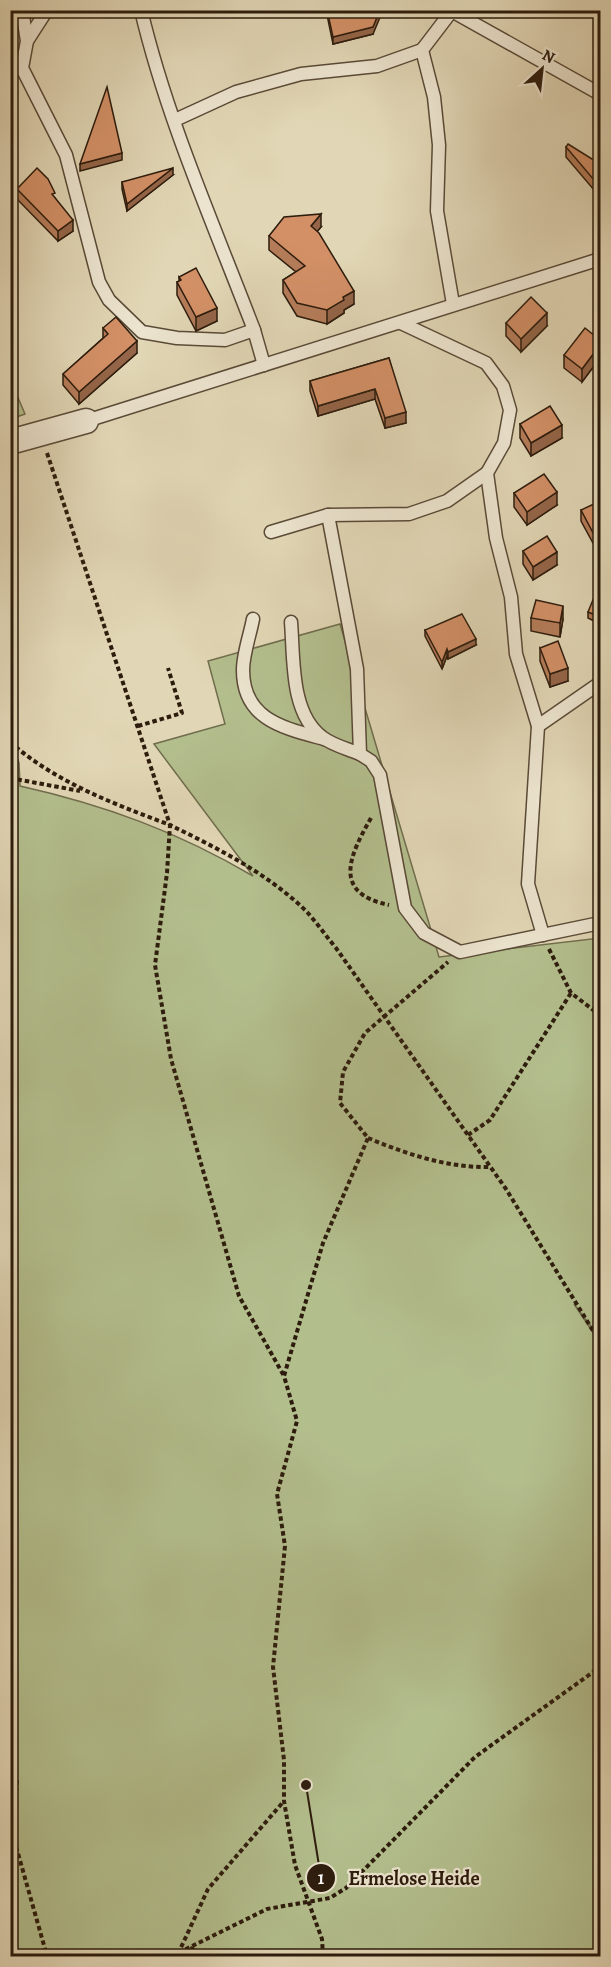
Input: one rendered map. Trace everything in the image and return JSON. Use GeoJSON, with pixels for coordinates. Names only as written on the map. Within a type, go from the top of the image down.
{"type":"FeatureCollection","features":[{"type":"Feature","properties":{"kind":"street"},"geometry":{"type":"LineString","coordinates":[[10,442],[86,421]]}},
{"type":"Feature","properties":{"kind":"lane"},"geometry":{"type":"LineString","coordinates":[[22,10],[27,41],[22,68],[66,155],[99,282],[109,300],[142,332],[177,338],[225,340],[254,330]]}},
{"type":"Feature","properties":{"kind":"lane"},"geometry":{"type":"LineString","coordinates":[[27,41],[47,10]]}},
{"type":"Feature","properties":{"kind":"lane"},"geometry":{"type":"LineString","coordinates":[[141,10],[149,45],[254,330],[264,365]]}},
{"type":"Feature","properties":{"kind":"lane"},"geometry":{"type":"LineString","coordinates":[[175,120],[236,92],[301,74],[377,66],[422,50],[450,11],[600,94]]}},
{"type":"Feature","properties":{"kind":"lane"},"geometry":{"type":"LineString","coordinates":[[422,50],[434,97],[439,145],[437,212],[453,304]]}},
{"type":"Feature","properties":{"kind":"lane"},"geometry":{"type":"LineString","coordinates":[[86,421],[600,259]]}},
{"type":"Feature","properties":{"kind":"lane"},"geometry":{"type":"LineString","coordinates":[[271,532],[328,515],[409,514],[447,501],[487,473],[504,443],[510,410],[503,386],[486,363],[401,323]]}},
{"type":"Feature","properties":{"kind":"lane"},"geometry":{"type":"LineString","coordinates":[[487,473],[496,538],[512,597],[516,654],[538,726],[528,884],[543,935]]}},
{"type":"Feature","properties":{"kind":"lane"},"geometry":{"type":"LineString","coordinates":[[328,515],[357,669],[360,754]]}},
{"type":"Feature","properties":{"kind":"lane"},"geometry":{"type":"LineString","coordinates":[[253,619],[243,670],[249,700],[266,719],[287,729],[324,739],[371,761],[380,775],[405,908],[424,933],[459,952],[600,923]]}},
{"type":"Feature","properties":{"kind":"lane"},"geometry":{"type":"LineString","coordinates":[[291,622],[297,692],[312,728],[324,739]]}},
{"type":"Feature","properties":{"kind":"lane"},"geometry":{"type":"LineString","coordinates":[[538,726],[600,683]]}},
{"type":"Feature","properties":{"kind":"path"},"geometry":{"type":"LineString","coordinates":[[40,434],[170,825],[167,873],[155,965],[171,1059],[239,1296],[284,1376],[297,1421],[277,1494],[285,1546],[273,1667],[284,1760],[284,1801],[295,1864],[322,1939],[323,1956]]}},
{"type":"Feature","properties":{"kind":"path"},"geometry":{"type":"LineString","coordinates":[[138,726],[182,712],[168,668]]}},
{"type":"Feature","properties":{"kind":"path"},"geometry":{"type":"LineString","coordinates":[[10,742],[31,760],[84,792],[170,825],[211,846],[289,895],[308,913],[336,948],[490,1167],[600,1342]]}},
{"type":"Feature","properties":{"kind":"path"},"geometry":{"type":"LineString","coordinates":[[10,778],[84,792]]}},
{"type":"Feature","properties":{"kind":"path"},"geometry":{"type":"LineString","coordinates":[[384,796],[353,849],[350,871],[355,888],[368,900],[405,908]]}},
{"type":"Feature","properties":{"kind":"path"},"geometry":{"type":"LineString","coordinates":[[543,935],[571,993],[600,1015]]}},
{"type":"Feature","properties":{"kind":"path"},"geometry":{"type":"LineString","coordinates":[[459,952],[365,1033],[343,1072],[340,1103],[368,1138],[400,1151],[434,1160],[467,1167],[490,1167]]}},
{"type":"Feature","properties":{"kind":"path"},"geometry":{"type":"LineString","coordinates":[[468,1135],[490,1120],[571,993]]}},
{"type":"Feature","properties":{"kind":"path"},"geometry":{"type":"LineString","coordinates":[[284,1376],[323,1243],[368,1138]]}},
{"type":"Feature","properties":{"kind":"path"},"geometry":{"type":"LineString","coordinates":[[175,1956],[267,1909],[330,1898],[346,1888],[475,1757],[600,1667]]}},
{"type":"Feature","properties":{"kind":"path"},"geometry":{"type":"LineString","coordinates":[[10,1690],[16,1705],[10,1722]]}},
{"type":"Feature","properties":{"kind":"path"},"geometry":{"type":"LineString","coordinates":[[10,1767],[17,1780],[13,1834]]}},
{"type":"Feature","properties":{"kind":"path"},"geometry":{"type":"LineString","coordinates":[[175,1956],[208,1889],[284,1801]]}},
{"type":"Feature","properties":{"kind":"path"},"geometry":{"type":"LineString","coordinates":[[10,1825],[47,1956]]}},
{"type":"Feature","properties":{"kind":"path"},"geometry":{"type":"LineString","coordinates":[[189,1948],[212,1956]]}},
{"type":"Feature","properties":{"kind":"green space"},"geometry":{"type":"Polygon","coordinates":[[[10,379],[25,414],[11,419],[10,419],[10,379]]]}},
{"type":"Feature","properties":{"kind":"green space"},"geometry":{"type":"Polygon","coordinates":[[[340,624],[439,957],[600,938],[600,1338],[574,1304],[600,1343],[600,1956],[11,1956],[10,738],[19,763],[20,786],[111,811],[169,833],[253,876],[154,744],[225,724],[208,661],[340,624]]]}},
{"type":"Feature","properties":{"kind":"building"},"geometry":{"type":"Polygon","coordinates":[[[327,10],[380,10],[373,27],[333,37],[327,10]]]}},
{"type":"Feature","properties":{"kind":"building"},"geometry":{"type":"Polygon","coordinates":[[[107,87],[122,153],[80,164],[107,87]]]}},
{"type":"Feature","properties":{"kind":"building"},"geometry":{"type":"Polygon","coordinates":[[[568,144],[600,164],[600,187],[566,147],[568,144]]]}},
{"type":"Feature","properties":{"kind":"building"},"geometry":{"type":"Polygon","coordinates":[[[37,168],[48,179],[55,193],[52,194],[73,220],[58,231],[17,189],[37,168]]]}},
{"type":"Feature","properties":{"kind":"building"},"geometry":{"type":"Polygon","coordinates":[[[173,168],[127,204],[122,182],[173,168]]]}},
{"type":"Feature","properties":{"kind":"building"},"geometry":{"type":"Polygon","coordinates":[[[321,214],[311,226],[319,233],[354,291],[327,310],[297,303],[283,280],[305,266],[269,236],[284,217],[321,214]]]}},
{"type":"Feature","properties":{"kind":"building"},"geometry":{"type":"Polygon","coordinates":[[[196,268],[217,308],[196,317],[177,282],[181,280],[179,277],[196,268]]]}},
{"type":"Feature","properties":{"kind":"building"},"geometry":{"type":"Polygon","coordinates":[[[531,297],[547,313],[521,339],[506,323],[531,297]]]}},
{"type":"Feature","properties":{"kind":"building"},"geometry":{"type":"Polygon","coordinates":[[[116,317],[137,341],[79,392],[63,374],[108,334],[103,328],[116,317]]]}},
{"type":"Feature","properties":{"kind":"building"},"geometry":{"type":"Polygon","coordinates":[[[585,328],[600,340],[600,345],[582,369],[564,355],[585,328]]]}},
{"type":"Feature","properties":{"kind":"building"},"geometry":{"type":"Polygon","coordinates":[[[389,358],[406,412],[385,418],[375,389],[318,406],[310,381],[389,358]]]}},
{"type":"Feature","properties":{"kind":"building"},"geometry":{"type":"Polygon","coordinates":[[[550,406],[562,425],[531,443],[520,424],[550,406]]]}},
{"type":"Feature","properties":{"kind":"building"},"geometry":{"type":"Polygon","coordinates":[[[544,474],[557,492],[527,512],[514,493],[544,474]]]}},
{"type":"Feature","properties":{"kind":"building"},"geometry":{"type":"Polygon","coordinates":[[[596,503],[600,510],[600,546],[581,510],[596,503]]]}},
{"type":"Feature","properties":{"kind":"building"},"geometry":{"type":"Polygon","coordinates":[[[547,536],[557,552],[533,567],[523,551],[547,536]]]}},
{"type":"Feature","properties":{"kind":"building"},"geometry":{"type":"Polygon","coordinates":[[[595,595],[600,597],[600,617],[588,612],[595,595]]]}},
{"type":"Feature","properties":{"kind":"building"},"geometry":{"type":"Polygon","coordinates":[[[536,600],[563,606],[560,623],[531,618],[536,600]]]}},
{"type":"Feature","properties":{"kind":"building"},"geometry":{"type":"Polygon","coordinates":[[[462,614],[476,639],[448,652],[447,649],[442,662],[425,630],[462,614]]]}},
{"type":"Feature","properties":{"kind":"building"},"geometry":{"type":"Polygon","coordinates":[[[558,641],[568,668],[550,674],[540,648],[558,641]]]}},
{"type":"Feature","properties":{"kind":"place","name":"Ermelose Heide"},"geometry":{"type":"Point","coordinates":[306,1785]}}]}
